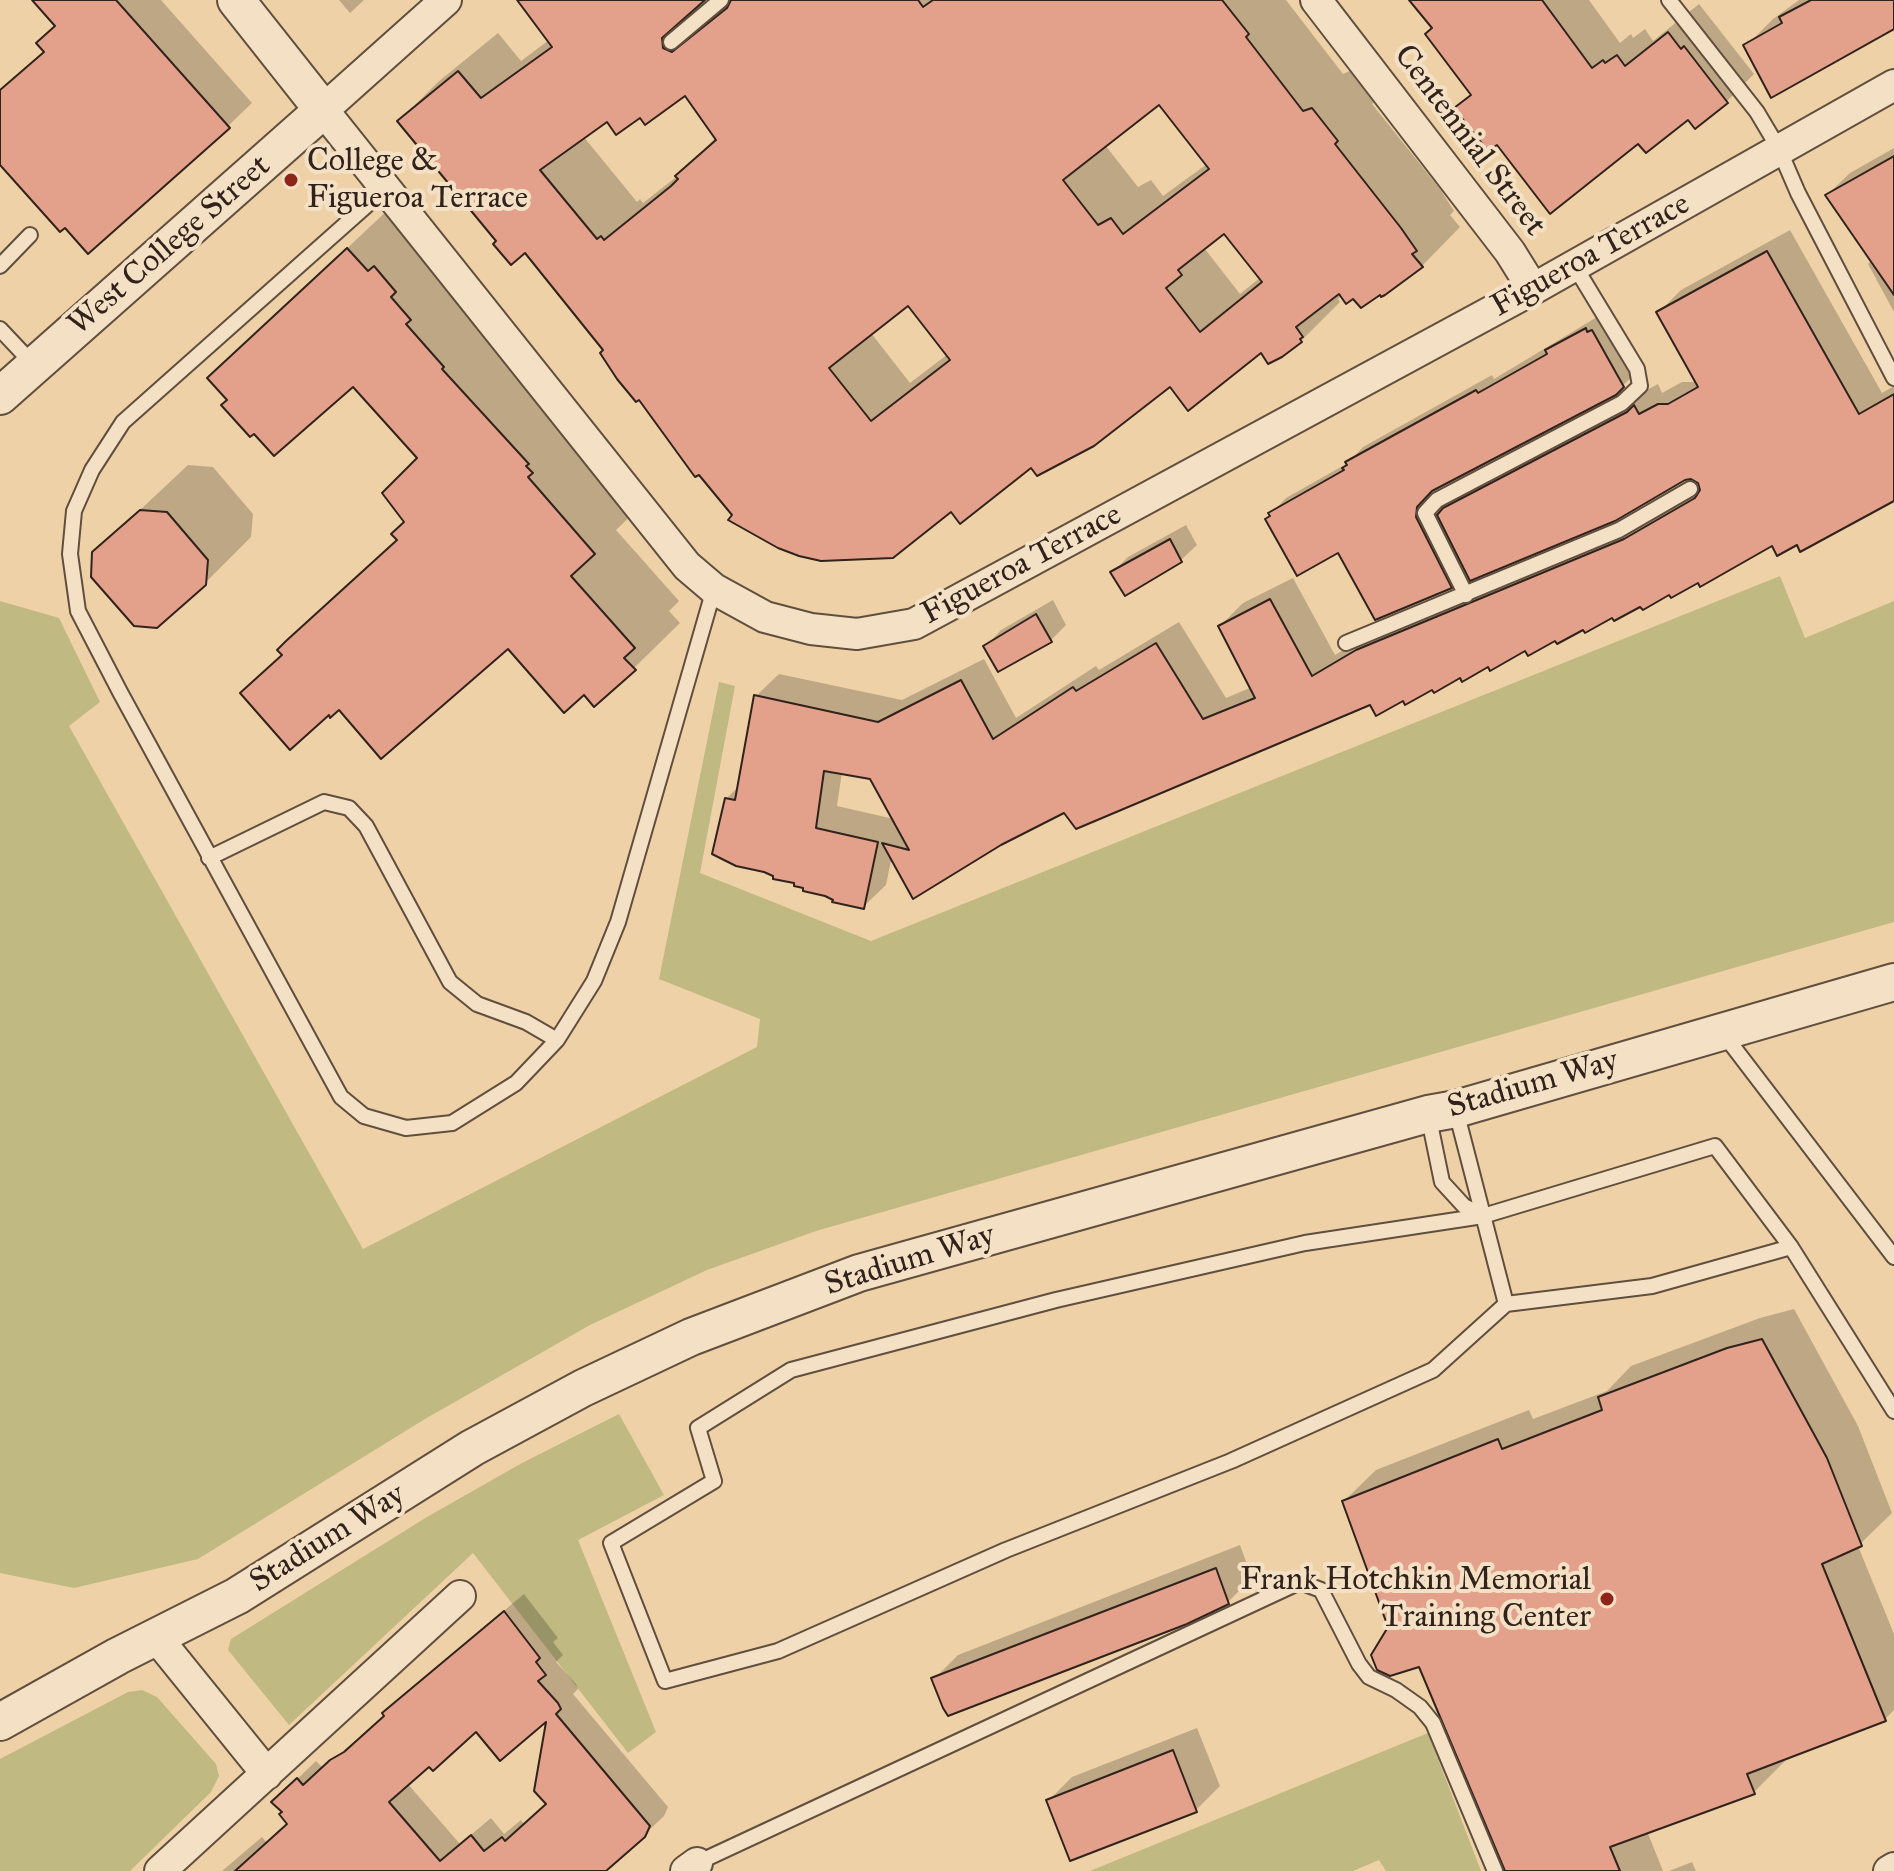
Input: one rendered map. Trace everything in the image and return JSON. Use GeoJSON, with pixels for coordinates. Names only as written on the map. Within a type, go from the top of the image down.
{"type":"FeatureCollection","features":[{"type":"Feature","properties":{"kind":"street","name":"Figueroa Terrace"},"geometry":{"type":"LineString","coordinates":[[236,0],[384,190],[687,566],[714,589],[765,617],[811,629],[857,634],[914,624],[1533,289],[1894,85]]}},
{"type":"Feature","properties":{"kind":"street","name":"West College Street"},"geometry":{"type":"LineString","coordinates":[[0,396],[446,0]]}},
{"type":"Feature","properties":{"kind":"street","name":"Centennial Street"},"geometry":{"type":"LineString","coordinates":[[1316,0],[1510,252],[1533,289]]}},
{"type":"Feature","properties":{"kind":"street","name":"Stadium Way"},"geometry":{"type":"LineString","coordinates":[[0,1722],[118,1656],[237,1596],[472,1448],[583,1388],[691,1337],[859,1273],[1894,982]]}},
{"type":"Feature","properties":{"kind":"street"},"geometry":{"type":"LineString","coordinates":[[160,1871],[460,1596]]}},
{"type":"Feature","properties":{"kind":"street"},"geometry":{"type":"LineString","coordinates":[[157,1638],[267,1774]]}},
{"type":"Feature","properties":{"kind":"lane"},"geometry":{"type":"LineString","coordinates":[[671,42],[721,0]]}},
{"type":"Feature","properties":{"kind":"lane"},"geometry":{"type":"LineString","coordinates":[[1669,0],[1757,112],[1779,149],[1798,193],[1894,378]]}},
{"type":"Feature","properties":{"kind":"lane"},"geometry":{"type":"LineString","coordinates":[[384,190],[123,422],[92,470],[74,511],[70,554],[78,611],[341,1097],[364,1116],[406,1128],[452,1123],[516,1083],[557,1040],[594,981],[618,922],[714,589]]}},
{"type":"Feature","properties":{"kind":"lane"},"geometry":{"type":"LineString","coordinates":[[0,266],[30,235]]}},
{"type":"Feature","properties":{"kind":"lane"},"geometry":{"type":"LineString","coordinates":[[1466,595],[1425,513],[1437,500],[1622,403],[1640,386],[1637,369],[1574,265]]}},
{"type":"Feature","properties":{"kind":"lane"},"geometry":{"type":"LineString","coordinates":[[0,329],[34,365]]}},
{"type":"Feature","properties":{"kind":"lane"},"geometry":{"type":"LineString","coordinates":[[1346,643],[1619,530],[1690,489]]}},
{"type":"Feature","properties":{"kind":"lane"},"geometry":{"type":"LineString","coordinates":[[209,858],[324,802],[349,808],[366,826],[450,982],[477,1004],[526,1022],[557,1040]]}},
{"type":"Feature","properties":{"kind":"lane"},"geometry":{"type":"LineString","coordinates":[[1721,1031],[1894,1257]]}},
{"type":"Feature","properties":{"kind":"lane"},"geometry":{"type":"LineString","coordinates":[[1442,1111],[1442,1182],[1464,1206],[1483,1216]]}},
{"type":"Feature","properties":{"kind":"lane"},"geometry":{"type":"LineString","coordinates":[[1442,1111],[1483,1216],[1506,1304]]}},
{"type":"Feature","properties":{"kind":"lane"},"geometry":{"type":"LineString","coordinates":[[1791,1247],[1652,1286],[1506,1304],[1433,1370],[1231,1461],[1006,1550],[778,1651],[665,1681],[611,1543],[714,1481],[698,1428],[791,1370],[1056,1300],[1256,1254],[1351,1235],[1483,1216],[1715,1146],[1791,1247],[1894,1411]]}},
{"type":"Feature","properties":{"kind":"lane"},"geometry":{"type":"LineString","coordinates":[[692,1867],[1300,1582],[1321,1590],[1359,1664],[1369,1677],[1396,1690],[1420,1707],[1433,1723],[1495,1871]]}},
{"type":"Feature","properties":{"kind":"shaded area"},"geometry":{"type":"Polygon","coordinates":[[[1780,576],[1805,638],[1894,601],[1894,922],[816,1231],[707,1270],[590,1325],[425,1419],[198,1559],[74,1588],[0,1573],[0,601],[59,618],[100,702],[69,726],[363,1249],[757,1047],[760,1019],[659,979],[719,682],[735,686],[700,873],[871,941],[1780,576]]]}},
{"type":"Feature","properties":{"kind":"shaded area"},"geometry":{"type":"Polygon","coordinates":[[[619,1414],[664,1495],[578,1540],[656,1732],[628,1753],[473,1553],[289,1725],[228,1650],[231,1639],[427,1517],[522,1463],[619,1414]]]}},
{"type":"Feature","properties":{"kind":"shaded area"},"geometry":{"type":"Polygon","coordinates":[[[142,1690],[157,1697],[216,1764],[219,1776],[211,1792],[130,1871],[0,1871],[0,1759],[128,1692],[142,1690]]]}},
{"type":"Feature","properties":{"kind":"shaded area"},"geometry":{"type":"Polygon","coordinates":[[[1428,1733],[1481,1871],[1386,1871],[1379,1860],[1353,1871],[1090,1871],[1428,1733]]]}},
{"type":"Feature","properties":{"kind":"building"},"geometry":{"type":"Polygon","coordinates":[[[32,0],[116,0],[230,128],[88,254],[65,228],[60,232],[0,165],[0,90],[44,52],[36,43],[55,26],[32,0]]]}},
{"type":"Feature","properties":{"kind":"building"},"geometry":{"type":"Polygon","coordinates":[[[517,0],[705,0],[662,38],[663,48],[672,52],[727,8],[731,0],[918,0],[923,7],[933,0],[1222,0],[1249,34],[1246,37],[1303,111],[1312,108],[1338,141],[1335,144],[1401,228],[1417,251],[1412,254],[1423,267],[1361,308],[1353,299],[1346,304],[1339,294],[1296,327],[1303,337],[1300,339],[1302,342],[1282,357],[1268,364],[1261,353],[1188,411],[1170,387],[1094,446],[1037,476],[1031,468],[960,524],[951,512],[893,558],[821,561],[799,556],[728,520],[732,515],[699,475],[695,477],[639,400],[636,402],[617,379],[600,353],[603,350],[525,253],[511,265],[493,244],[496,241],[397,121],[458,71],[481,98],[552,47],[517,0]],[[685,96],[645,125],[640,118],[616,135],[607,122],[540,170],[597,239],[601,236],[604,240],[671,186],[678,179],[675,176],[716,140],[685,96]],[[1159,105],[1063,180],[1098,225],[1111,218],[1123,234],[1209,169],[1159,105]],[[1224,234],[1178,270],[1182,275],[1166,288],[1200,332],[1262,282],[1224,234]],[[908,306],[829,368],[871,421],[950,360],[908,306]]]}},
{"type":"Feature","properties":{"kind":"building"},"geometry":{"type":"Polygon","coordinates":[[[1409,0],[1542,0],[1592,68],[1617,55],[1625,66],[1668,32],[1681,49],[1684,46],[1728,103],[1695,129],[1688,120],[1646,153],[1638,144],[1550,214],[1497,145],[1488,151],[1454,108],[1471,95],[1425,34],[1432,28],[1409,0]]]}},
{"type":"Feature","properties":{"kind":"building"},"geometry":{"type":"Polygon","coordinates":[[[1811,0],[1894,0],[1894,29],[1771,98],[1743,45],[1782,23],[1779,17],[1811,0]]]}},
{"type":"Feature","properties":{"kind":"building"},"geometry":{"type":"Polygon","coordinates":[[[1894,156],[1894,295],[1825,195],[1894,156]]]}},
{"type":"Feature","properties":{"kind":"building"},"geometry":{"type":"Polygon","coordinates":[[[347,248],[368,271],[374,266],[396,292],[391,297],[411,320],[406,324],[444,367],[442,369],[529,464],[526,466],[533,473],[528,477],[595,554],[571,576],[635,648],[624,658],[636,670],[594,707],[584,695],[564,713],[508,649],[381,759],[339,710],[330,718],[329,715],[290,750],[240,693],[282,655],[277,650],[286,641],[397,540],[391,534],[404,522],[382,493],[417,458],[353,387],[274,456],[254,434],[250,437],[221,405],[227,400],[207,378],[347,248]]]}},
{"type":"Feature","properties":{"kind":"building"},"geometry":{"type":"Polygon","coordinates":[[[1767,251],[1859,414],[1894,394],[1894,501],[1800,552],[1797,545],[1777,556],[1772,546],[1700,587],[1698,583],[1643,610],[1640,607],[1585,633],[1583,630],[1557,644],[1555,641],[1528,656],[1525,651],[1490,671],[1488,667],[1462,682],[1460,678],[1434,693],[1432,690],[1405,705],[1403,701],[1376,716],[1370,705],[1076,829],[1064,813],[1001,845],[913,899],[882,843],[909,850],[870,779],[824,771],[816,828],[878,842],[864,909],[832,902],[825,896],[803,891],[794,883],[736,866],[712,854],[725,798],[735,800],[754,695],[878,722],[961,680],[993,739],[1073,687],[1076,691],[1156,643],[1203,719],[1255,698],[1218,626],[1270,599],[1312,676],[1356,650],[1624,539],[1695,498],[1700,490],[1698,483],[1685,480],[1615,521],[1470,581],[1437,515],[1443,508],[1627,412],[1634,405],[1639,414],[1658,404],[1668,404],[1698,387],[1656,312],[1767,251]]]}},
{"type":"Feature","properties":{"kind":"building"},"geometry":{"type":"Polygon","coordinates":[[[1586,328],[1587,332],[1592,330],[1624,387],[1616,395],[1432,491],[1417,507],[1416,517],[1452,588],[1375,620],[1338,553],[1297,576],[1265,519],[1270,516],[1268,513],[1344,470],[1345,462],[1476,390],[1478,393],[1586,328]]]}},
{"type":"Feature","properties":{"kind":"building"},"geometry":{"type":"Polygon","coordinates":[[[140,510],[167,512],[208,560],[206,585],[157,628],[134,626],[91,577],[92,552],[140,510]]]}},
{"type":"Feature","properties":{"kind":"building"},"geometry":{"type":"Polygon","coordinates":[[[1170,539],[1182,562],[1125,596],[1110,572],[1170,539]]]}},
{"type":"Feature","properties":{"kind":"building"},"geometry":{"type":"Polygon","coordinates":[[[1036,614],[1052,642],[998,672],[983,646],[1036,614]]]}},
{"type":"Feature","properties":{"kind":"building","name":"Frank Hotchkin Memorial Training Center"},"geometry":{"type":"Polygon","coordinates":[[[1762,1339],[1827,1458],[1862,1546],[1822,1564],[1886,1721],[1747,1774],[1755,1794],[1610,1847],[1620,1871],[1505,1871],[1419,1667],[1390,1676],[1377,1670],[1371,1655],[1388,1627],[1342,1501],[1498,1439],[1502,1449],[1602,1410],[1598,1397],[1727,1348],[1762,1339]]]}},
{"type":"Feature","properties":{"kind":"building"},"geometry":{"type":"Polygon","coordinates":[[[1216,1568],[1229,1604],[1187,1624],[948,1716],[943,1708],[931,1678],[1216,1568]]]}},
{"type":"Feature","properties":{"kind":"building"},"geometry":{"type":"Polygon","coordinates":[[[504,1611],[540,1658],[536,1662],[546,1675],[538,1681],[558,1703],[561,1709],[556,1714],[650,1826],[645,1837],[606,1871],[235,1871],[287,1824],[279,1814],[282,1812],[271,1802],[297,1778],[303,1785],[384,1716],[382,1713],[504,1611]],[[546,1722],[500,1761],[476,1732],[433,1771],[429,1767],[389,1802],[440,1861],[471,1835],[484,1851],[502,1837],[505,1841],[546,1804],[534,1791],[546,1722]]]}},
{"type":"Feature","properties":{"kind":"building"},"geometry":{"type":"Polygon","coordinates":[[[1173,1750],[1197,1812],[1070,1861],[1046,1800],[1173,1750]]]}},
{"type":"Feature","properties":{"kind":"place","name":"College & Figueroa Terrace"},"geometry":{"type":"Point","coordinates":[291,180]}},
{"type":"Feature","properties":{"kind":"place","name":"Frank Hotchkin Memorial Training Center"},"geometry":{"type":"Point","coordinates":[1607,1599]}}]}
